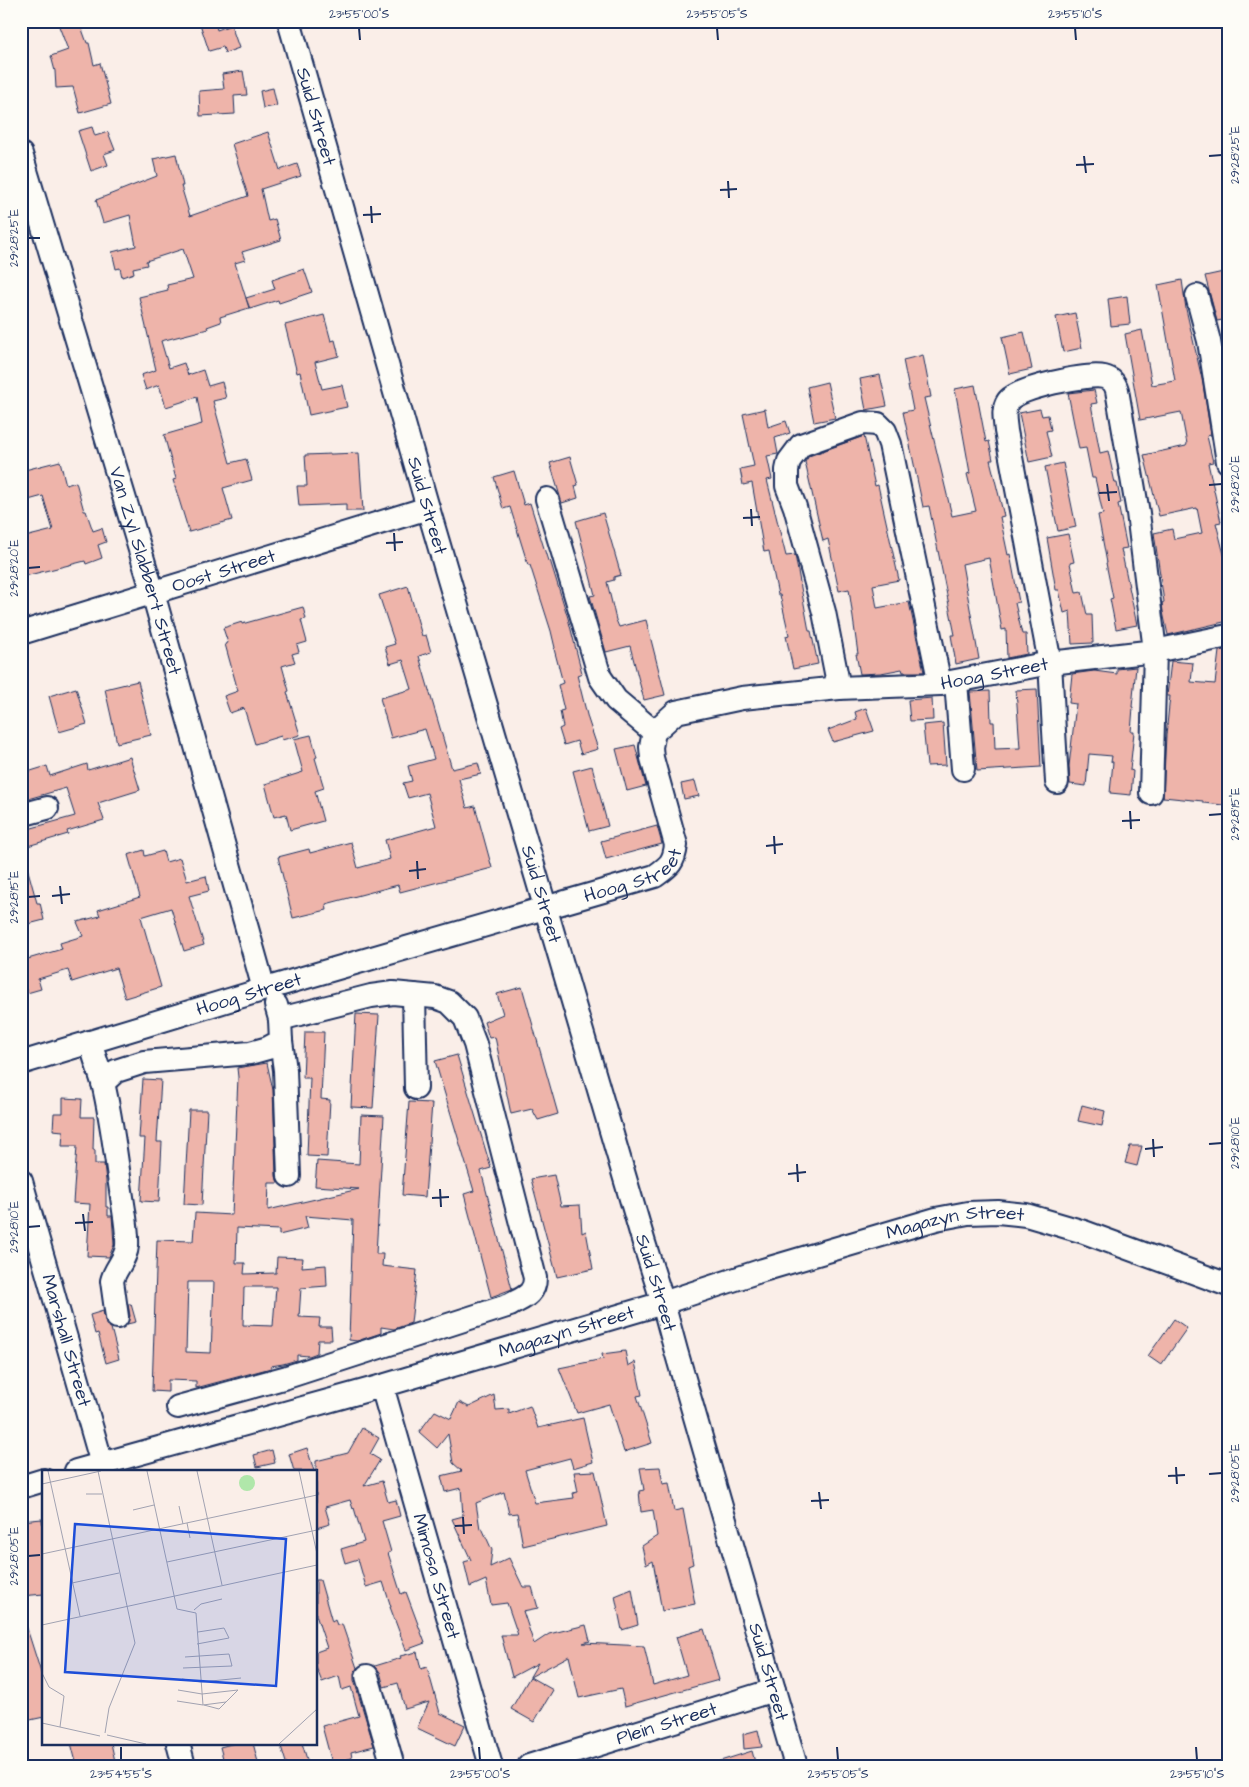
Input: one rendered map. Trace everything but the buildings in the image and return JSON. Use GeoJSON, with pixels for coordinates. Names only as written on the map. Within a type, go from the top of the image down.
{"type":"FeatureCollection","features":[{"type":"Feature","properties":{"kind":"street","name":"Suid Street"},"geometry":{"type":"LineString","coordinates":[[289,21],[428,508],[663,1303],[796,1766]]}},
{"type":"Feature","properties":{"kind":"street","name":"Van Zyl Slabbert Street"},"geometry":{"type":"LineString","coordinates":[[21,154],[153,593],[280,1030],[286,1070],[289,1176]]}},
{"type":"Feature","properties":{"kind":"street"},"geometry":{"type":"LineString","coordinates":[[1197,296],[1219,339],[1228,462]]}},
{"type":"Feature","properties":{"kind":"street"},"geometry":{"type":"LineString","coordinates":[[1057,782],[1050,663],[1006,431],[1004,409],[1008,400],[1014,394],[1048,384],[1102,376],[1110,379],[1115,384],[1117,390],[1138,513],[1155,651],[1151,793]]}},
{"type":"Feature","properties":{"kind":"street"},"geometry":{"type":"LineString","coordinates":[[839,688],[824,612],[795,507],[787,486],[788,461],[801,445],[862,423],[878,424],[885,431],[890,444],[948,683],[963,769]]}},
{"type":"Feature","properties":{"kind":"street"},"geometry":{"type":"LineString","coordinates":[[547,499],[600,677],[616,700],[654,732]]}},
{"type":"Feature","properties":{"kind":"street","name":"Oost Street"},"geometry":{"type":"LineString","coordinates":[[21,633],[428,508]]}},
{"type":"Feature","properties":{"kind":"street","name":"Hoog Street"},"geometry":{"type":"LineString","coordinates":[[21,1063],[268,988],[655,876],[672,862],[675,856],[676,845],[652,758],[652,739],[654,732],[676,712],[710,703],[742,698],[839,688],[948,683],[1050,663],[1155,651],[1228,636]]}},
{"type":"Feature","properties":{"kind":"street"},"geometry":{"type":"LineString","coordinates":[[21,815],[47,808]]}},
{"type":"Feature","properties":{"kind":"street"},"geometry":{"type":"LineString","coordinates":[[103,1083],[116,1071],[144,1062],[250,1053],[268,1048],[280,1030],[371,996],[393,992],[435,997],[449,1002],[465,1018],[474,1044],[535,1278],[533,1290],[524,1298],[510,1305],[287,1377],[178,1407]]}},
{"type":"Feature","properties":{"kind":"street"},"geometry":{"type":"LineString","coordinates":[[414,995],[416,1088]]}},
{"type":"Feature","properties":{"kind":"street"},"geometry":{"type":"LineString","coordinates":[[90,1042],[103,1083],[127,1237],[126,1253],[112,1281],[117,1317]]}},
{"type":"Feature","properties":{"kind":"street","name":"Marshall Street"},"geometry":{"type":"LineString","coordinates":[[21,1181],[103,1467]]}},
{"type":"Feature","properties":{"kind":"street","name":"Magazyn Street"},"geometry":{"type":"LineString","coordinates":[[83,1470],[103,1467],[382,1386],[663,1303],[763,1270],[936,1219],[998,1212],[1026,1215],[1084,1232],[1228,1285]]}},
{"type":"Feature","properties":{"kind":"street","name":"Mimosa Street"},"geometry":{"type":"LineString","coordinates":[[382,1386],[491,1766]]}},
{"type":"Feature","properties":{"kind":"street"},"geometry":{"type":"LineString","coordinates":[[21,1487],[42,1481]]}},
{"type":"Feature","properties":{"kind":"street"},"geometry":{"type":"LineString","coordinates":[[367,1676],[393,1766]]}},
{"type":"Feature","properties":{"kind":"street","name":"Plein Street"},"geometry":{"type":"LineString","coordinates":[[541,1764],[774,1690]]}},
{"type":"Feature","properties":{"kind":"street"},"geometry":{"type":"LineString","coordinates":[[178,1744],[184,1766]]}}]}
